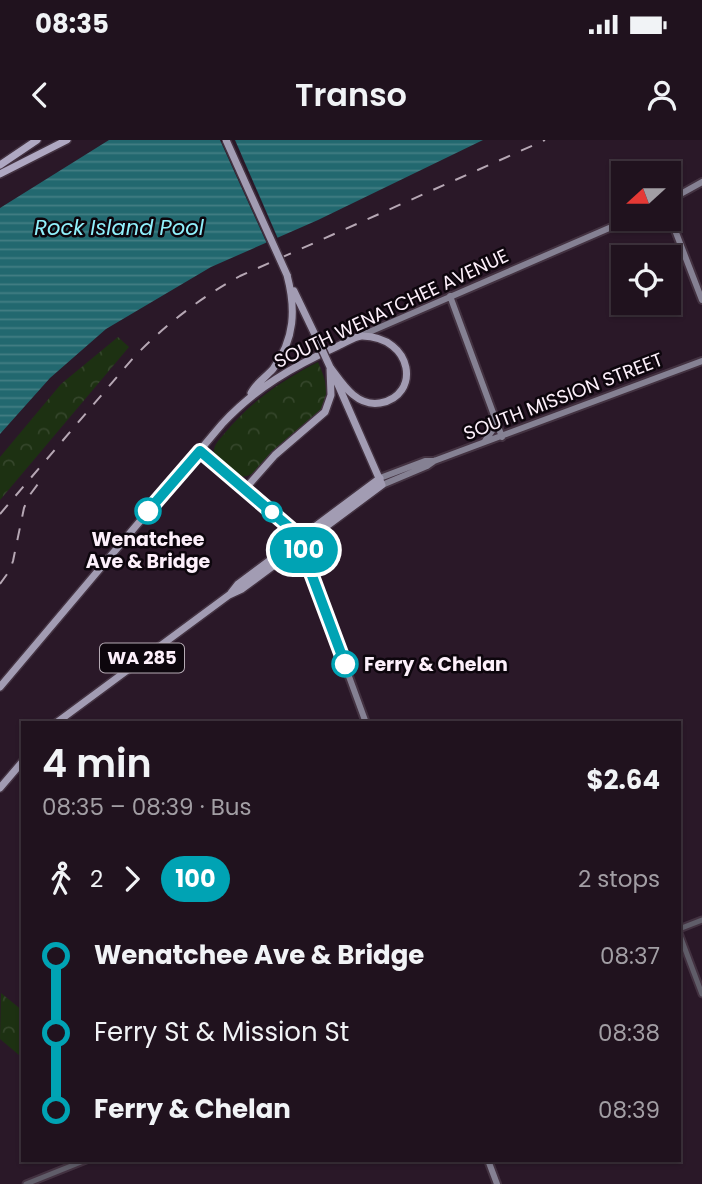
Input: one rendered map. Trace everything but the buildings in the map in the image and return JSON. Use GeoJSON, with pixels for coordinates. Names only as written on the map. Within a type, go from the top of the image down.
{"type":"FeatureCollection","features":[{"type":"Feature","properties":{"kind":"highway"},"geometry":{"type":"LineString","coordinates":[[0,164],[37,140]]}},
{"type":"Feature","properties":{"kind":"highway"},"geometry":{"type":"LineString","coordinates":[[0,174],[67,140]]}},
{"type":"Feature","properties":{"kind":"main road"},"geometry":{"type":"LineString","coordinates":[[226,140],[381,482]]}},
{"type":"Feature","properties":{"kind":"main road"},"geometry":{"type":"LineString","coordinates":[[681,194],[702,182]]}},
{"type":"Feature","properties":{"kind":"main road","name":"SOUTH WENATCHEE AVENUE"},"geometry":{"type":"LineString","coordinates":[[0,687],[247,399],[292,369],[360,336],[611,227]]}},
{"type":"Feature","properties":{"kind":"main road"},"geometry":{"type":"LineString","coordinates":[[675,231],[702,300]]}},
{"type":"Feature","properties":{"kind":"main road"},"geometry":{"type":"LineString","coordinates":[[247,399],[253,388],[272,370],[289,341],[293,299],[287,275]]}},
{"type":"Feature","properties":{"kind":"main road"},"geometry":{"type":"LineString","coordinates":[[450,296],[502,437]]}},
{"type":"Feature","properties":{"kind":"main road"},"geometry":{"type":"LineString","coordinates":[[330,367],[350,393],[360,399],[380,403],[395,396],[401,389],[406,373],[405,360],[401,353],[390,343],[360,336]]}},
{"type":"Feature","properties":{"kind":"main road","name":"SOUTH MISSION STREET"},"geometry":{"type":"LineString","coordinates":[[60,721],[229,595],[238,583],[381,482],[427,467],[434,461],[702,361]]}},
{"type":"Feature","properties":{"kind":"main road"},"geometry":{"type":"LineString","coordinates":[[244,489],[275,456],[325,412],[331,395],[330,367]]}},
{"type":"Feature","properties":{"kind":"main road"},"geometry":{"type":"LineString","coordinates":[[482,444],[494,428],[491,408]]}},
{"type":"Feature","properties":{"kind":"main road"},"geometry":{"type":"LineString","coordinates":[[200,451],[295,531],[365,721]]}},
{"type":"Feature","properties":{"kind":"main road"},"geometry":{"type":"LineString","coordinates":[[0,788],[21,763]]}},
{"type":"Feature","properties":{"kind":"main road"},"geometry":{"type":"LineString","coordinates":[[489,1162],[497,1184]]}},
{"type":"Feature","properties":{"kind":"street"},"geometry":{"type":"LineString","coordinates":[[681,930],[702,920]]}},
{"type":"Feature","properties":{"kind":"street"},"geometry":{"type":"LineString","coordinates":[[681,937],[702,995]]}},
{"type":"Feature","properties":{"kind":"street"},"geometry":{"type":"LineString","coordinates":[[26,1184],[81,1162]]}},
{"type":"Feature","properties":{"kind":"green space"},"geometry":{"type":"Polygon","coordinates":[[[118,337],[129,347],[0,500],[0,457],[61,384],[118,337]]]}},
{"type":"Feature","properties":{"kind":"green space"},"geometry":{"type":"Polygon","coordinates":[[[318,362],[325,380],[326,392],[321,410],[252,474],[239,476],[228,469],[218,459],[214,450],[234,422],[267,393],[318,362]]]}},
{"type":"Feature","properties":{"kind":"green space"},"geometry":{"type":"Polygon","coordinates":[[[1,993],[21,1009],[21,1053],[19,1055],[0,1039],[1,993]]]}},
{"type":"Feature","properties":{"kind":"water","name":"Rock Island Pool"},"geometry":{"type":"Polygon","coordinates":[[[109,140],[483,140],[318,220],[211,267],[106,329],[50,378],[0,434],[0,208],[109,140]]]}},
{"type":"Feature","properties":{"kind":"pier"},"geometry":{"type":"Polygon","coordinates":[[[220,140],[235,140],[279,241],[268,246],[220,140]]]}},
{"type":"Feature","properties":{"kind":"railway"},"geometry":{"type":"LineString","coordinates":[[0,514],[134,357],[171,323],[211,293],[240,276],[545,140]]}},
{"type":"Feature","properties":{"kind":"railway"},"geometry":{"type":"LineString","coordinates":[[0,584],[13,561],[24,508],[41,480]]}},
{"type":"Feature","properties":{"kind":"bus line","name":"100"},"geometry":{"type":"LineString","coordinates":[[148,511],[200,451],[296,533],[345,664]]}},
{"type":"Feature","properties":{"kind":"place","name":"Wenatchee Ave & Bridge"},"geometry":{"type":"Point","coordinates":[148,511]}},
{"type":"Feature","properties":{"kind":"place","name":"Ferry & Chelan"},"geometry":{"type":"Point","coordinates":[345,664]}}]}
